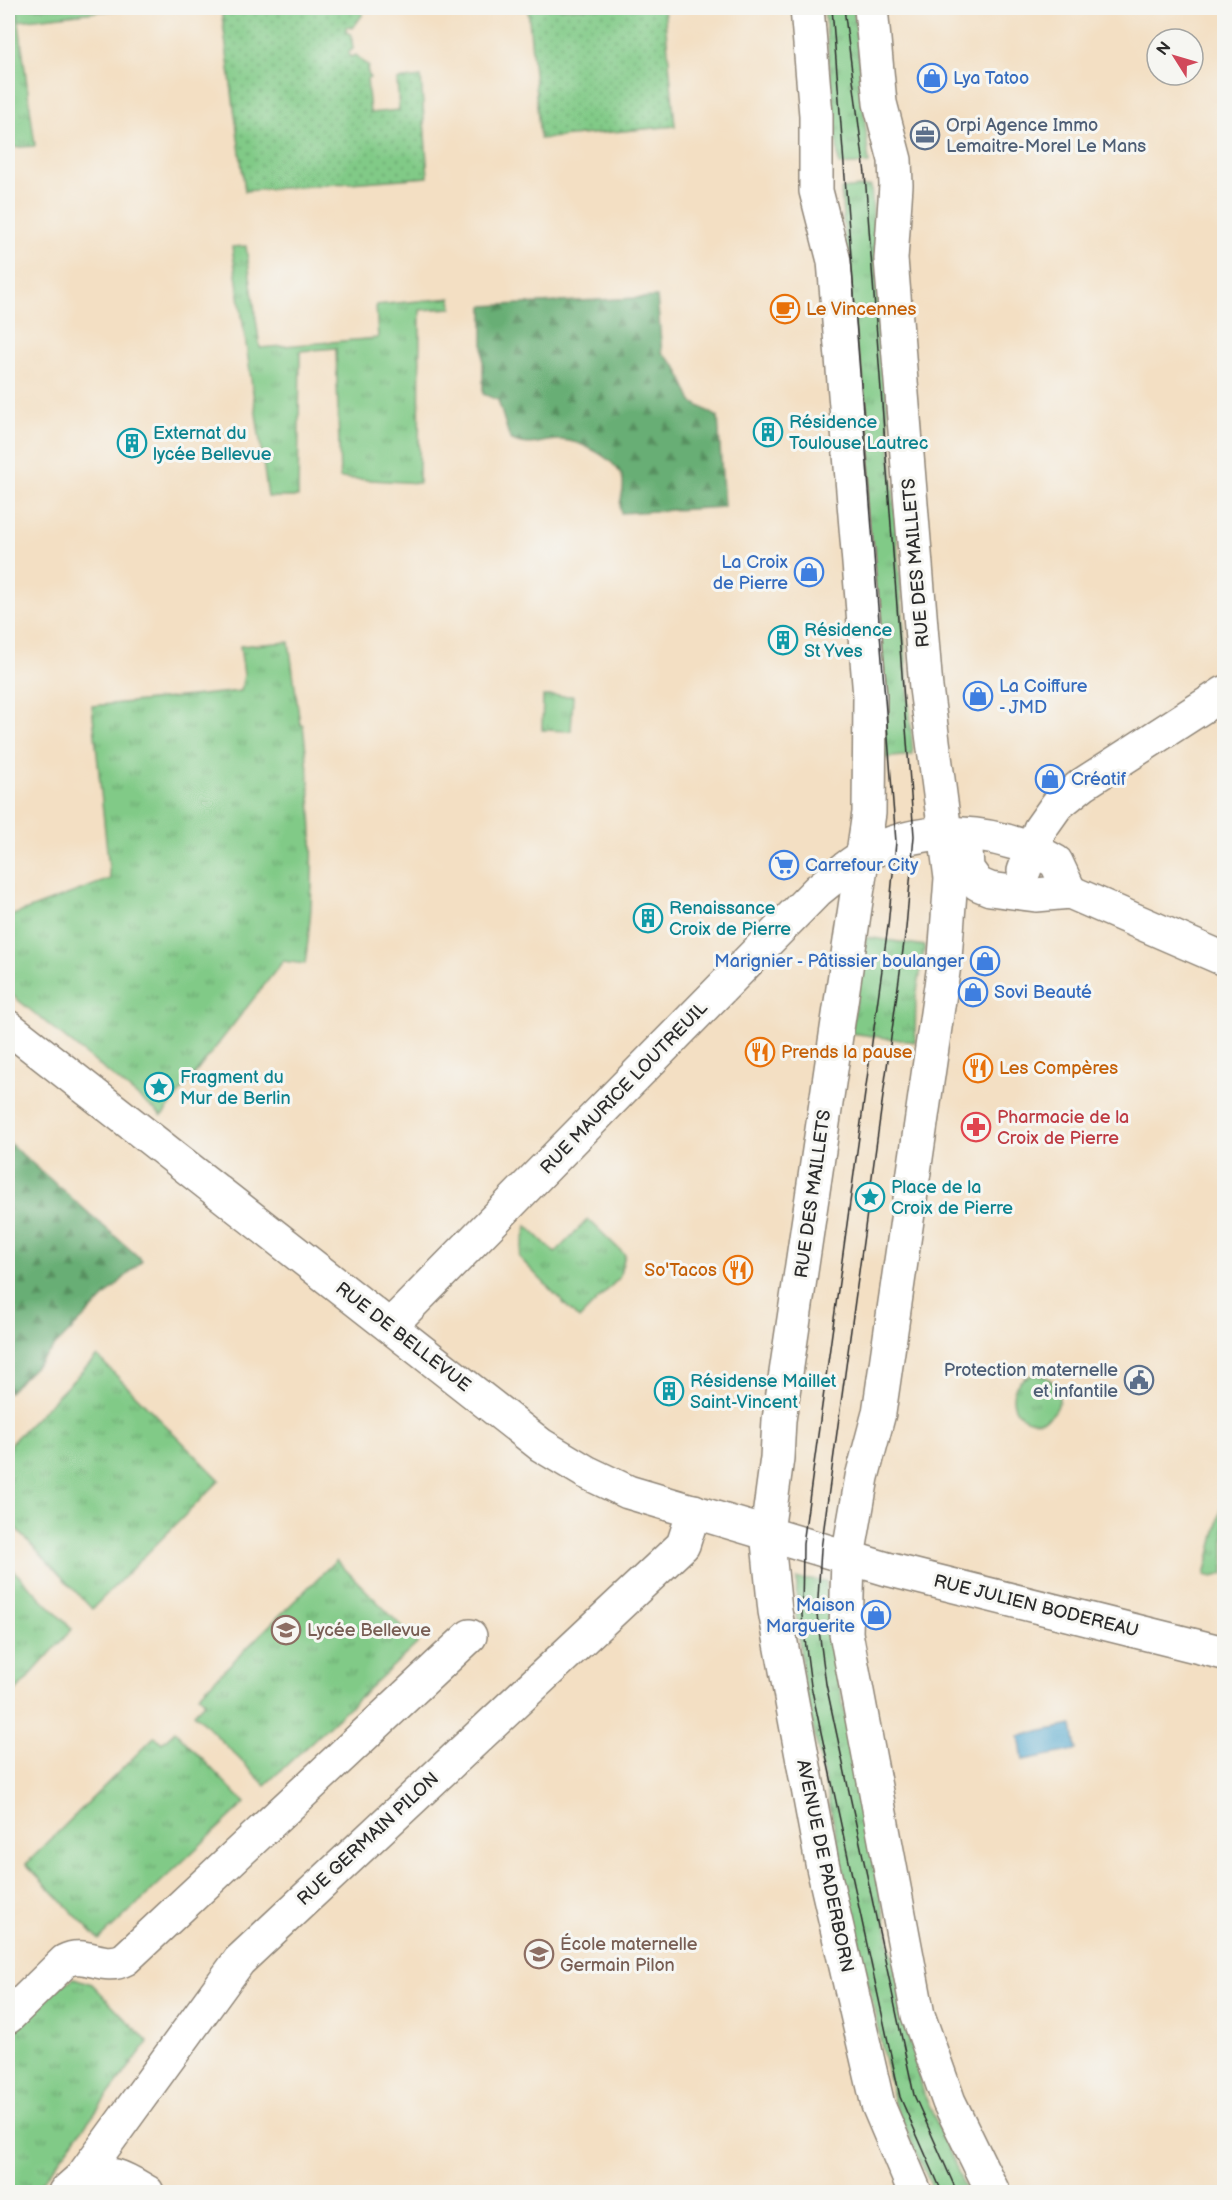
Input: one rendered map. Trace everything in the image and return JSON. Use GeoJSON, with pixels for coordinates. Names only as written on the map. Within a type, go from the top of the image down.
{"type":"FeatureCollection","features":[{"type":"Feature","properties":{"kind":"main road","name":"RUE DES MAILLETS"},"geometry":{"type":"LineString","coordinates":[[767,1533],[781,1409],[869,813],[870,696],[834,261],[816,191],[816,114],[807,8]]}},
{"type":"Feature","properties":{"kind":"main road","name":"RUE DES MAILLETS"},"geometry":{"type":"LineString","coordinates":[[848,1557],[862,1476],[879,1413],[949,918],[951,878],[927,688],[891,260],[896,185],[895,160],[880,103],[871,8]]}},
{"type":"Feature","properties":{"kind":"main road"},"geometry":{"type":"LineString","coordinates":[[988,886],[1016,879],[1024,870],[1040,830],[1057,805],[1083,784],[1224,693]]}},
{"type":"Feature","properties":{"kind":"main road"},"geometry":{"type":"LineString","coordinates":[[863,856],[914,836],[946,833],[1002,839],[1033,850],[1056,862],[1070,892]]}},
{"type":"Feature","properties":{"kind":"main road"},"geometry":{"type":"LineString","coordinates":[[946,833],[966,850],[967,869],[988,886],[1036,895],[1070,892],[1224,959]]}},
{"type":"Feature","properties":{"kind":"main road","name":"RUE MAURICE LOUTREUIL"},"geometry":{"type":"LineString","coordinates":[[390,1326],[818,890],[863,856]]}},
{"type":"Feature","properties":{"kind":"main road","name":"RUE DES MAILLETS"},"geometry":{"type":"LineString","coordinates":[[949,918],[959,886],[965,882],[988,886]]}},
{"type":"Feature","properties":{"kind":"main road","name":"RUE DE BELLEVUE"},"geometry":{"type":"LineString","coordinates":[[8,1026],[550,1450],[586,1472],[628,1492],[848,1557]]}},
{"type":"Feature","properties":{"kind":"main road","name":"RUE GERMAIN PILON"},"geometry":{"type":"LineString","coordinates":[[74,2185],[239,1960],[683,1545],[694,1511]]}},
{"type":"Feature","properties":{"kind":"main road","name":"AVENUE DE PADERBORN"},"geometry":{"type":"LineString","coordinates":[[767,1533],[774,1611],[825,1875],[878,2105],[915,2193]]}},
{"type":"Feature","properties":{"kind":"main road"},"geometry":{"type":"LineString","coordinates":[[848,1557],[846,1633],[918,2015],[949,2102],[993,2193]]}},
{"type":"Feature","properties":{"kind":"main road","name":"RUE JULIEN BODEREAU"},"geometry":{"type":"LineString","coordinates":[[848,1557],[1224,1653]]}},
{"type":"Feature","properties":{"kind":"main road"},"geometry":{"type":"LineString","coordinates":[[8,2017],[65,1961],[81,1956],[107,1965],[125,1959],[470,1636]]}},
{"type":"Feature","properties":{"kind":"main road"},"geometry":{"type":"LineString","coordinates":[[74,2185],[97,2173],[118,2175],[147,2193]]}},
{"type":"Feature","properties":{"kind":"green space"},"geometry":{"type":"Polygon","coordinates":[[[8,8],[17,8],[35,146],[8,148],[8,8]]]}},
{"type":"Feature","properties":{"kind":"green space"},"geometry":{"type":"Polygon","coordinates":[[[17,8],[129,8],[19,21],[17,8]]]}},
{"type":"Feature","properties":{"kind":"green space"},"geometry":{"type":"Polygon","coordinates":[[[221,8],[360,8],[363,14],[353,28],[346,27],[346,32],[351,34],[353,49],[348,53],[350,57],[356,55],[369,67],[367,70],[370,78],[367,79],[370,113],[399,110],[397,80],[421,77],[428,177],[245,191],[221,8]]]}},
{"type":"Feature","properties":{"kind":"green space"},"geometry":{"type":"Polygon","coordinates":[[[528,8],[664,8],[675,126],[540,139],[528,8]]]}},
{"type":"Feature","properties":{"kind":"green space"},"geometry":{"type":"Polygon","coordinates":[[[824,8],[854,8],[869,163],[839,165],[824,8]]]}},
{"type":"Feature","properties":{"kind":"green space"},"geometry":{"type":"Polygon","coordinates":[[[871,186],[913,755],[883,758],[841,189],[871,186]]]}},
{"type":"Feature","properties":{"kind":"green space"},"geometry":{"type":"Polygon","coordinates":[[[246,246],[260,348],[378,338],[376,305],[451,298],[452,308],[420,310],[419,483],[340,478],[336,348],[300,351],[298,497],[268,497],[232,247],[246,246]]]}},
{"type":"Feature","properties":{"kind":"green space"},"geometry":{"type":"Polygon","coordinates":[[[657,297],[662,353],[676,366],[692,402],[718,417],[724,507],[621,513],[623,482],[612,463],[596,451],[577,443],[552,440],[530,444],[510,439],[498,400],[483,394],[483,306],[657,297]]]}},
{"type":"Feature","properties":{"kind":"green space"},"geometry":{"type":"Polygon","coordinates":[[[289,642],[300,724],[303,725],[311,814],[311,904],[305,964],[283,961],[162,1116],[8,992],[8,917],[110,879],[92,706],[241,691],[244,675],[240,646],[289,642]]]}},
{"type":"Feature","properties":{"kind":"green space"},"geometry":{"type":"Polygon","coordinates":[[[543,696],[573,696],[571,731],[542,730],[543,696]]]}},
{"type":"Feature","properties":{"kind":"green space"},"geometry":{"type":"Polygon","coordinates":[[[866,937],[925,946],[916,997],[915,1042],[851,1033],[866,937]]]}},
{"type":"Feature","properties":{"kind":"green space"},"geometry":{"type":"Polygon","coordinates":[[[8,1142],[142,1260],[8,1393],[8,1142]]]}},
{"type":"Feature","properties":{"kind":"green space"},"geometry":{"type":"Polygon","coordinates":[[[588,1219],[625,1255],[619,1278],[579,1319],[519,1257],[527,1226],[555,1253],[588,1219]]]}},
{"type":"Feature","properties":{"kind":"green space"},"geometry":{"type":"Polygon","coordinates":[[[97,1356],[220,1480],[92,1609],[8,1520],[8,1446],[97,1356]]]}},
{"type":"Feature","properties":{"kind":"green space"},"geometry":{"type":"Polygon","coordinates":[[[1036,1375],[1052,1382],[1059,1398],[1052,1414],[1036,1421],[1020,1414],[1013,1398],[1020,1382],[1036,1375]]]}},
{"type":"Feature","properties":{"kind":"green space"},"geometry":{"type":"Polygon","coordinates":[[[1224,1499],[1224,1574],[1213,1577],[1205,1575],[1224,1499]]]}},
{"type":"Feature","properties":{"kind":"green space"},"geometry":{"type":"Polygon","coordinates":[[[336,1560],[418,1643],[265,1785],[194,1713],[205,1702],[199,1695],[336,1560]]]}},
{"type":"Feature","properties":{"kind":"green space"},"geometry":{"type":"Polygon","coordinates":[[[8,1565],[72,1629],[8,1700],[8,1565]]]}},
{"type":"Feature","properties":{"kind":"green space"},"geometry":{"type":"Polygon","coordinates":[[[797,1579],[826,1581],[829,1633],[907,2030],[924,2094],[967,2192],[934,2192],[894,2103],[804,1686],[796,1615],[797,1579]]]}},
{"type":"Feature","properties":{"kind":"green space"},"geometry":{"type":"Polygon","coordinates":[[[175,1731],[245,1803],[99,1940],[26,1864],[155,1736],[162,1743],[175,1731]]]}},
{"type":"Feature","properties":{"kind":"green space"},"geometry":{"type":"Polygon","coordinates":[[[74,1978],[92,1984],[148,2042],[35,2192],[8,2192],[8,2035],[54,1990],[74,1978]]]}},
{"type":"Feature","properties":{"kind":"water"},"geometry":{"type":"Polygon","coordinates":[[[1072,1725],[1076,1750],[1023,1760],[1019,1736],[1072,1725]]]}},
{"type":"Feature","properties":{"kind":"tram line"},"geometry":{"type":"LineString","coordinates":[[832,8],[896,842],[888,926],[803,1544],[802,1616],[811,1686],[900,2097],[942,2192]]}},
{"type":"Feature","properties":{"kind":"tram line"},"geometry":{"type":"LineString","coordinates":[[844,8],[865,174],[914,836],[906,928],[821,1549],[817,1615],[826,1684],[914,2095],[957,2192]]}},
{"type":"Feature","properties":{"kind":"place","name":"Lya Tatoo"},"geometry":{"type":"Point","coordinates":[932,78]}},
{"type":"Feature","properties":{"kind":"place","name":"Orpi Agence Immo Lemaitre-Morel Le Mans"},"geometry":{"type":"Point","coordinates":[925,135]}},
{"type":"Feature","properties":{"kind":"place","name":"Le Vincennes"},"geometry":{"type":"Point","coordinates":[785,309]}},
{"type":"Feature","properties":{"kind":"place","name":"Résidence Toulouse Lautrec"},"geometry":{"type":"Point","coordinates":[768,432]}},
{"type":"Feature","properties":{"kind":"place","name":"Externat du lycée Bellevue"},"geometry":{"type":"Point","coordinates":[132,443]}},
{"type":"Feature","properties":{"kind":"place","name":"La Croix de Pierre"},"geometry":{"type":"Point","coordinates":[809,572]}},
{"type":"Feature","properties":{"kind":"place","name":"Résidence St Yves"},"geometry":{"type":"Point","coordinates":[783,640]}},
{"type":"Feature","properties":{"kind":"place","name":"La Coiffure - JMD"},"geometry":{"type":"Point","coordinates":[978,696]}},
{"type":"Feature","properties":{"kind":"place","name":"Créatif"},"geometry":{"type":"Point","coordinates":[1050,779]}},
{"type":"Feature","properties":{"kind":"place","name":"Carrefour City"},"geometry":{"type":"Point","coordinates":[784,865]}},
{"type":"Feature","properties":{"kind":"place","name":"Renaissance Croix de Pierre"},"geometry":{"type":"Point","coordinates":[648,918]}},
{"type":"Feature","properties":{"kind":"place","name":"Marignier - Pâtissier boulanger"},"geometry":{"type":"Point","coordinates":[985,961]}},
{"type":"Feature","properties":{"kind":"place","name":"Sovi Beauté"},"geometry":{"type":"Point","coordinates":[973,992]}},
{"type":"Feature","properties":{"kind":"place","name":"Prends la pause"},"geometry":{"type":"Point","coordinates":[760,1052]}},
{"type":"Feature","properties":{"kind":"place","name":"Les Compères"},"geometry":{"type":"Point","coordinates":[978,1068]}},
{"type":"Feature","properties":{"kind":"place","name":"Fragment du Mur de Berlin"},"geometry":{"type":"Point","coordinates":[159,1087]}},
{"type":"Feature","properties":{"kind":"place","name":"Pharmacie de la Croix de Pierre"},"geometry":{"type":"Point","coordinates":[976,1127]}},
{"type":"Feature","properties":{"kind":"place","name":"Place de la Croix de Pierre"},"geometry":{"type":"Point","coordinates":[870,1197]}},
{"type":"Feature","properties":{"kind":"place","name":"So'Tacos"},"geometry":{"type":"Point","coordinates":[738,1270]}},
{"type":"Feature","properties":{"kind":"place","name":"Protection maternelle et infantile"},"geometry":{"type":"Point","coordinates":[1139,1380]}},
{"type":"Feature","properties":{"kind":"place","name":"Résidense Maillet Saint-Vincent"},"geometry":{"type":"Point","coordinates":[669,1391]}},
{"type":"Feature","properties":{"kind":"place","name":"Maison Marguerite"},"geometry":{"type":"Point","coordinates":[876,1615]}},
{"type":"Feature","properties":{"kind":"place","name":"Lycée Bellevue"},"geometry":{"type":"Point","coordinates":[286,1630]}},
{"type":"Feature","properties":{"kind":"place","name":"École maternelle Germain Pilon"},"geometry":{"type":"Point","coordinates":[539,1954]}}]}
